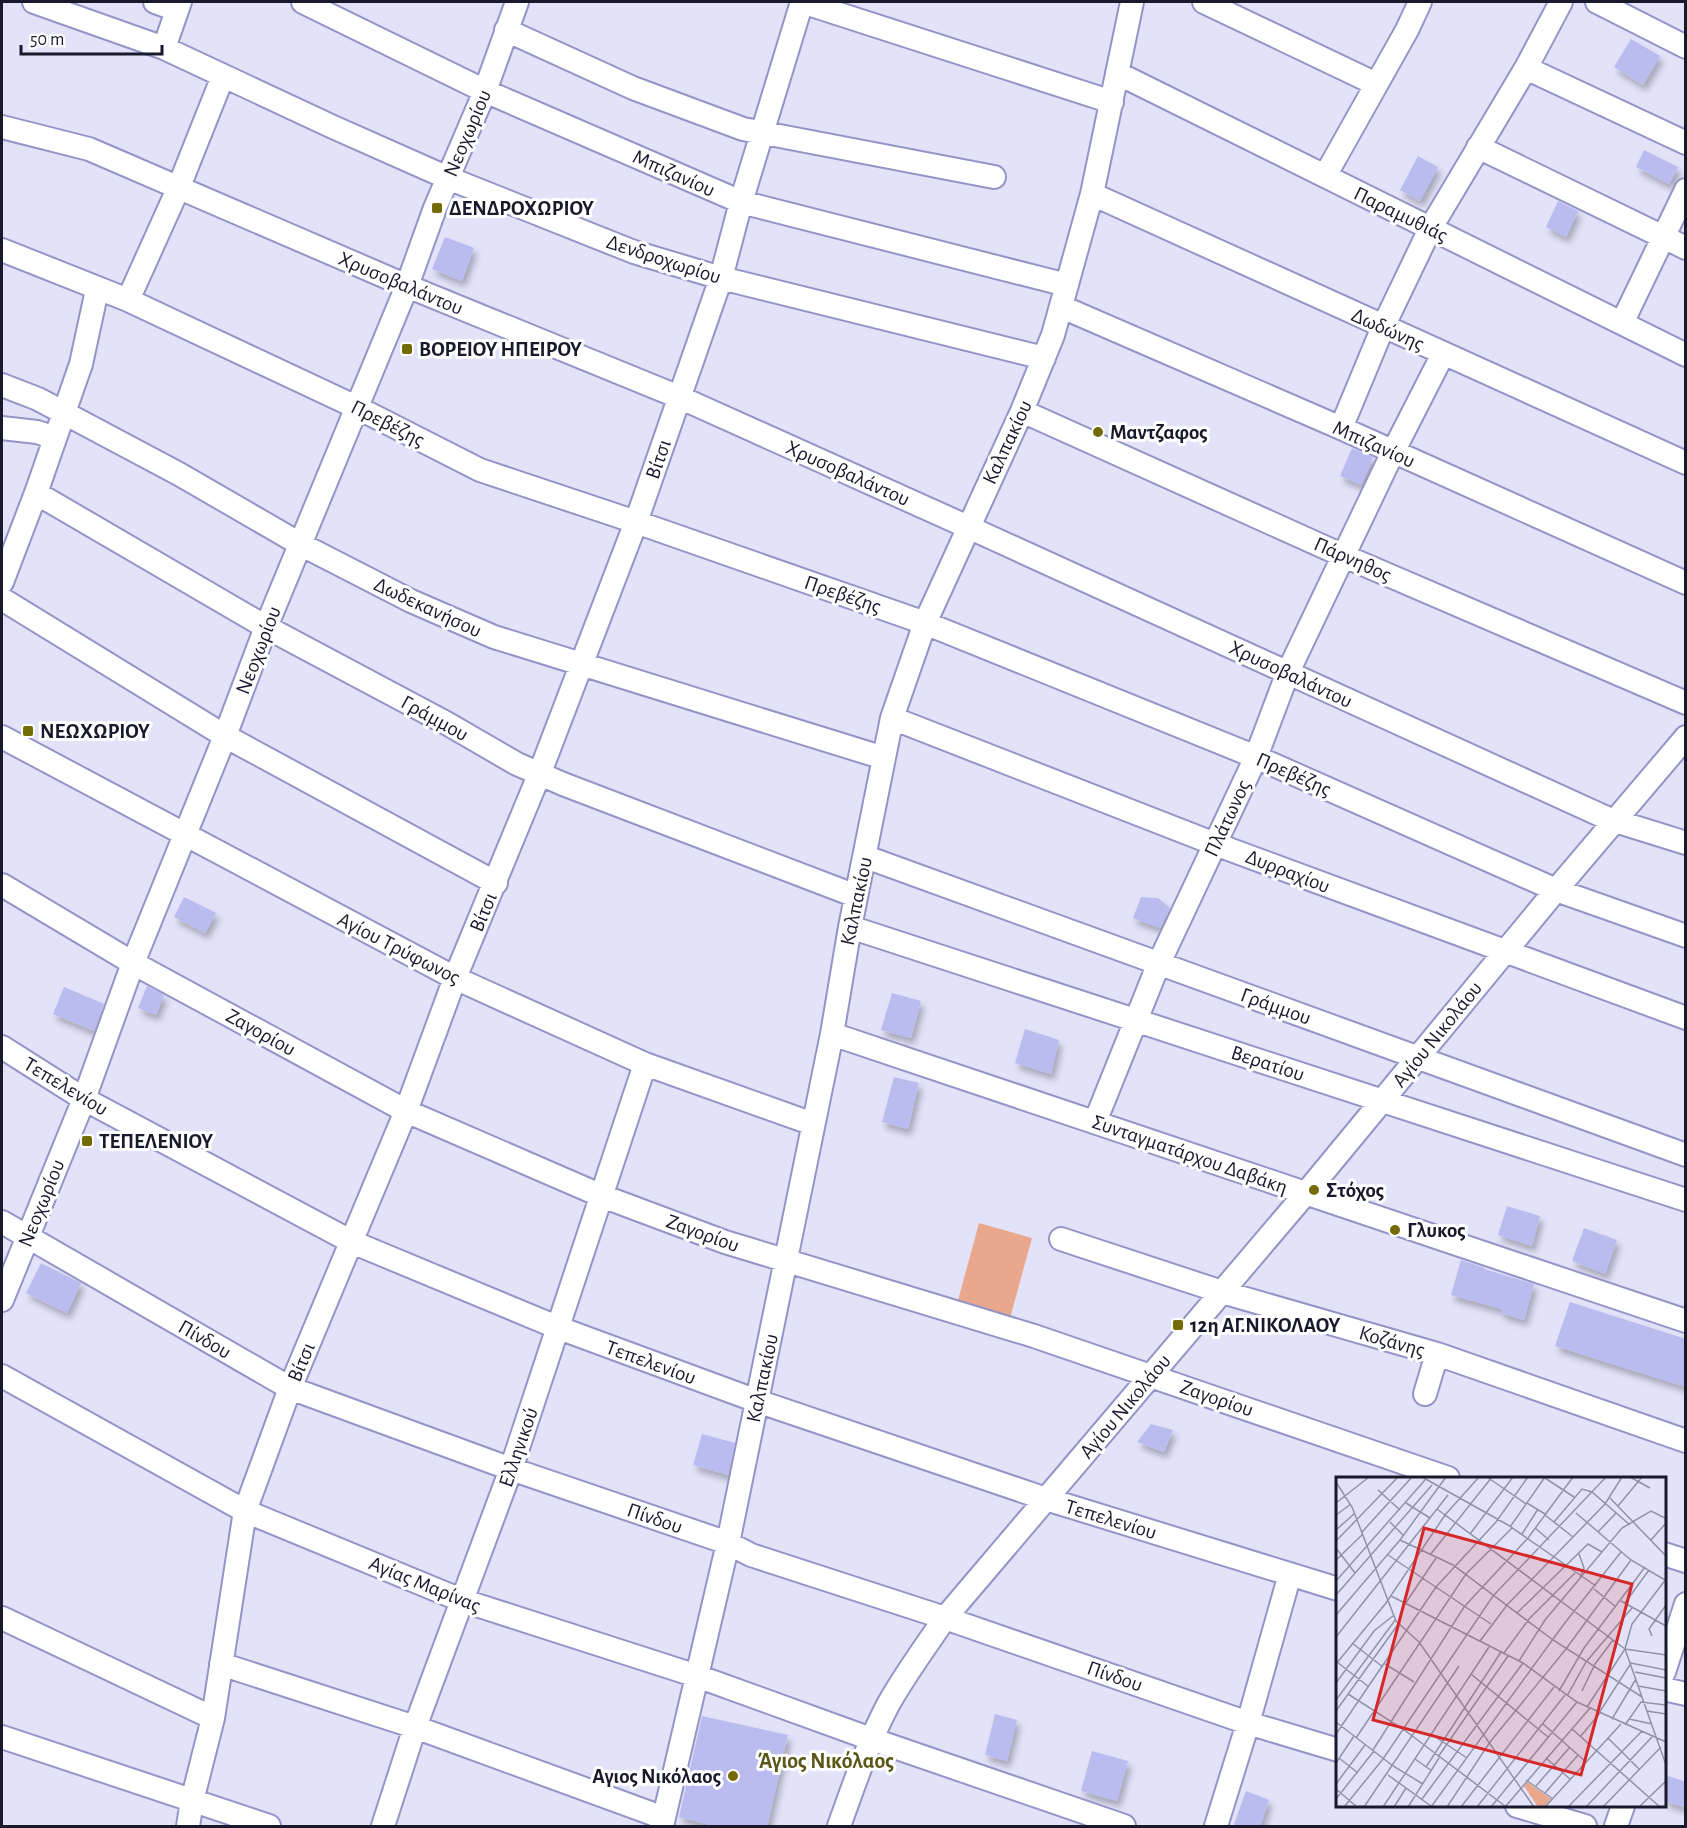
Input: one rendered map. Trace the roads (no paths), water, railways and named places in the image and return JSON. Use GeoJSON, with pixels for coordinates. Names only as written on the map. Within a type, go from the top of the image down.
{"type":"FeatureCollection","features":[{"type":"Feature","properties":{"kind":"street","name":"Δενδροχωρίου"},"geometry":{"type":"LineString","coordinates":[[34,2],[164,48],[448,178],[634,252],[721,278],[1044,358]]}},
{"type":"Feature","properties":{"kind":"street"},"geometry":{"type":"LineString","coordinates":[[155,2],[179,6],[164,48]]}},
{"type":"Feature","properties":{"kind":"street","name":"Μπιζανίου"},"geometry":{"type":"LineString","coordinates":[[303,2],[485,91],[741,202],[1067,285]]}},
{"type":"Feature","properties":{"kind":"street","name":"Νεοχωρίου"},"geometry":{"type":"LineString","coordinates":[[2,1300],[84,1099],[133,963],[225,736],[266,627],[485,91],[517,2]]}},
{"type":"Feature","properties":{"kind":"street"},"geometry":{"type":"LineString","coordinates":[[802,2],[1112,102]]}},
{"type":"Feature","properties":{"kind":"street","name":"Βίτσι"},"geometry":{"type":"LineString","coordinates":[[188,1827],[192,1800],[213,1718],[245,1512],[290,1388],[406,1111],[455,978],[540,775],[636,522],[721,278],[741,202],[802,2]]}},
{"type":"Feature","properties":{"kind":"street","name":"Καλπακίου"},"geometry":{"type":"LineString","coordinates":[[663,1822],[728,1543],[832,1034],[850,927],[866,857],[892,718],[925,623],[1022,411],[1062,307],[1092,194],[1132,2]]}},
{"type":"Feature","properties":{"kind":"street"},"geometry":{"type":"LineString","coordinates":[[1204,2],[1376,84]]}},
{"type":"Feature","properties":{"kind":"street"},"geometry":{"type":"LineString","coordinates":[[1325,176],[1407,30],[1420,2]]}},
{"type":"Feature","properties":{"kind":"street"},"geometry":{"type":"LineString","coordinates":[[1341,428],[1383,327],[1430,228],[1526,68],[1561,2]]}},
{"type":"Feature","properties":{"kind":"street"},"geometry":{"type":"LineString","coordinates":[[1597,2],[1686,47]]}},
{"type":"Feature","properties":{"kind":"street"},"geometry":{"type":"LineString","coordinates":[[506,30],[633,87],[743,129],[994,177]]}},
{"type":"Feature","properties":{"kind":"street"},"geometry":{"type":"LineString","coordinates":[[1526,68],[1686,143]]}},
{"type":"Feature","properties":{"kind":"street","name":"Παραμυθιάς"},"geometry":{"type":"LineString","coordinates":[[1117,73],[1686,355]]}},
{"type":"Feature","properties":{"kind":"street"},"geometry":{"type":"LineString","coordinates":[[128,300],[178,189],[223,76]]}},
{"type":"Feature","properties":{"kind":"street","name":"Χρυσοβαλάντου"},"geometry":{"type":"LineString","coordinates":[[2,127],[89,149],[407,286],[679,398],[1614,821],[1686,843]]}},
{"type":"Feature","properties":{"kind":"street"},"geometry":{"type":"LineString","coordinates":[[1478,147],[1686,249]]}},
{"type":"Feature","properties":{"kind":"street"},"geometry":{"type":"LineString","coordinates":[[1622,323],[1686,190]]}},
{"type":"Feature","properties":{"kind":"street","name":"Δωδώνης"},"geometry":{"type":"LineString","coordinates":[[1092,194],[1686,463]]}},
{"type":"Feature","properties":{"kind":"street","name":"Πρεβέζης"},"geometry":{"type":"LineString","coordinates":[[2,250],[97,290],[128,300],[356,407],[480,470],[925,623],[1256,757],[1556,890],[1686,936]]}},
{"type":"Feature","properties":{"kind":"street"},"geometry":{"type":"LineString","coordinates":[[2,582],[81,364],[97,290]]}},
{"type":"Feature","properties":{"kind":"street","name":"Μπιζανίου"},"geometry":{"type":"LineString","coordinates":[[1062,307],[1341,428],[1686,583]]}},
{"type":"Feature","properties":{"kind":"street","name":"Πλάτωνος"},"geometry":{"type":"LineString","coordinates":[[1095,1122],[1159,963],[1256,757],[1288,672],[1393,452],[1443,354]]}},
{"type":"Feature","properties":{"kind":"street","name":"Δωδεκανήσου"},"geometry":{"type":"LineString","coordinates":[[2,385],[38,399],[178,474],[300,544],[455,621],[494,637],[884,758]]}},
{"type":"Feature","properties":{"kind":"street","name":"Πάρνηθος"},"geometry":{"type":"LineString","coordinates":[[1022,411],[1344,556],[1686,703]]}},
{"type":"Feature","properties":{"kind":"street"},"geometry":{"type":"LineString","coordinates":[[2,428],[37,432],[55,438]]}},
{"type":"Feature","properties":{"kind":"street","name":"Γράμμου"},"geometry":{"type":"LineString","coordinates":[[36,493],[266,627],[540,775],[856,896]]}},
{"type":"Feature","properties":{"kind":"street"},"geometry":{"type":"LineString","coordinates":[[2,599],[225,736],[496,883]]}},
{"type":"Feature","properties":{"kind":"street","name":"Δυρραχίου"},"geometry":{"type":"LineString","coordinates":[[892,718],[1215,844],[1686,1018]]}},
{"type":"Feature","properties":{"kind":"street","name":"Αγίου Τρύφωνος"},"geometry":{"type":"LineString","coordinates":[[2,737],[455,978],[645,1064],[813,1124]]}},
{"type":"Feature","properties":{"kind":"street","name":"Αγίου Νικολάου"},"geometry":{"type":"LineString","coordinates":[[838,1827],[871,1739],[903,1678],[945,1618],[1306,1193],[1504,952],[1686,737]]}},
{"type":"Feature","properties":{"kind":"street","name":"Γράμμου"},"geometry":{"type":"LineString","coordinates":[[866,857],[1686,1155]]}},
{"type":"Feature","properties":{"kind":"street","name":"Ζαγορίου"},"geometry":{"type":"LineString","coordinates":[[2,885],[133,963],[406,1111],[602,1196],[725,1242],[1034,1336],[1442,1477]]}},
{"type":"Feature","properties":{"kind":"street","name":"Βερατίου"},"geometry":{"type":"LineString","coordinates":[[850,927],[1686,1200]]}},
{"type":"Feature","properties":{"kind":"street","name":"Συνταγματάρχου Δαβάκη"},"geometry":{"type":"LineString","coordinates":[[832,1034],[1306,1193],[1684,1315]]}},
{"type":"Feature","properties":{"kind":"street","name":"Τεπελενίου"},"geometry":{"type":"LineString","coordinates":[[2,1047],[84,1099],[352,1242],[559,1328],[757,1401],[1046,1499],[1336,1588]]}},
{"type":"Feature","properties":{"kind":"street","name":"Ελληνικού"},"geometry":{"type":"LineString","coordinates":[[383,1827],[415,1728],[511,1469],[645,1064]]}},
{"type":"Feature","properties":{"kind":"street","name":"Πίνδου"},"geometry":{"type":"LineString","coordinates":[[2,1222],[290,1388],[511,1469],[728,1543],[751,1555],[1336,1749]]}},
{"type":"Feature","properties":{"kind":"street","name":"Κοζάνης"},"geometry":{"type":"LineString","coordinates":[[1061,1239],[1222,1292],[1437,1354],[1686,1440]]}},
{"type":"Feature","properties":{"kind":"street"},"geometry":{"type":"LineString","coordinates":[[1425,1394],[1437,1354]]}},
{"type":"Feature","properties":{"kind":"street","name":"Αγίας Μαρίνας"},"geometry":{"type":"LineString","coordinates":[[2,1376],[245,1512],[461,1600],[697,1676],[1124,1827]]}},
{"type":"Feature","properties":{"kind":"street"},"geometry":{"type":"LineString","coordinates":[[1666,1554],[1686,1561]]}},
{"type":"Feature","properties":{"kind":"street"},"geometry":{"type":"LineString","coordinates":[[1216,1827],[1290,1574]]}},
{"type":"Feature","properties":{"kind":"street"},"geometry":{"type":"LineString","coordinates":[[1666,1669],[1686,1604]]}},
{"type":"Feature","properties":{"kind":"street"},"geometry":{"type":"LineString","coordinates":[[2,1618],[213,1718]]}},
{"type":"Feature","properties":{"kind":"street"},"geometry":{"type":"LineString","coordinates":[[221,1664],[415,1728],[663,1822]]}},
{"type":"Feature","properties":{"kind":"street"},"geometry":{"type":"LineString","coordinates":[[1666,1689],[1686,1694]]}},
{"type":"Feature","properties":{"kind":"street"},"geometry":{"type":"LineString","coordinates":[[2,1737],[269,1827]]}},
{"type":"Feature","properties":{"kind":"street"},"geometry":{"type":"LineString","coordinates":[[1520,1807],[1585,1827]]}},
{"type":"Feature","properties":{"kind":"street"},"geometry":{"type":"LineString","coordinates":[[1616,1827],[1623,1807]]}},
{"type":"Feature","properties":{"kind":"place","name":"ΔΕΝΔΡΟΧΩΡΙΟΥ"},"geometry":{"type":"Point","coordinates":[437,208]}},
{"type":"Feature","properties":{"kind":"place","name":"ΒΟΡΕΙΟΥ ΗΠΕΙΡΟΥ"},"geometry":{"type":"Point","coordinates":[407,349]}},
{"type":"Feature","properties":{"kind":"place","name":"Μαντζαφος"},"geometry":{"type":"Point","coordinates":[1098,432]}},
{"type":"Feature","properties":{"kind":"place","name":"ΝΕΩΧΩΡΙΟΥ"},"geometry":{"type":"Point","coordinates":[28,731]}},
{"type":"Feature","properties":{"kind":"place","name":"ΤΕΠΕΛΕΝΙΟΥ"},"geometry":{"type":"Point","coordinates":[87,1141]}},
{"type":"Feature","properties":{"kind":"place","name":"Στόχος"},"geometry":{"type":"Point","coordinates":[1314,1190]}},
{"type":"Feature","properties":{"kind":"place","name":"Γλυκος"},"geometry":{"type":"Point","coordinates":[1395,1230]}},
{"type":"Feature","properties":{"kind":"place","name":"12η ΑΓ.ΝΙΚΟΛΑΟΥ"},"geometry":{"type":"Point","coordinates":[1178,1325]}},
{"type":"Feature","properties":{"kind":"place","name":"Αγιος Νικόλαος"},"geometry":{"type":"Point","coordinates":[733,1776]}},
{"type":"Feature","properties":{"kind":"district","name":"Άγιος Νικόλαος"},"geometry":{"type":"Point","coordinates":[826,1760]}}]}
